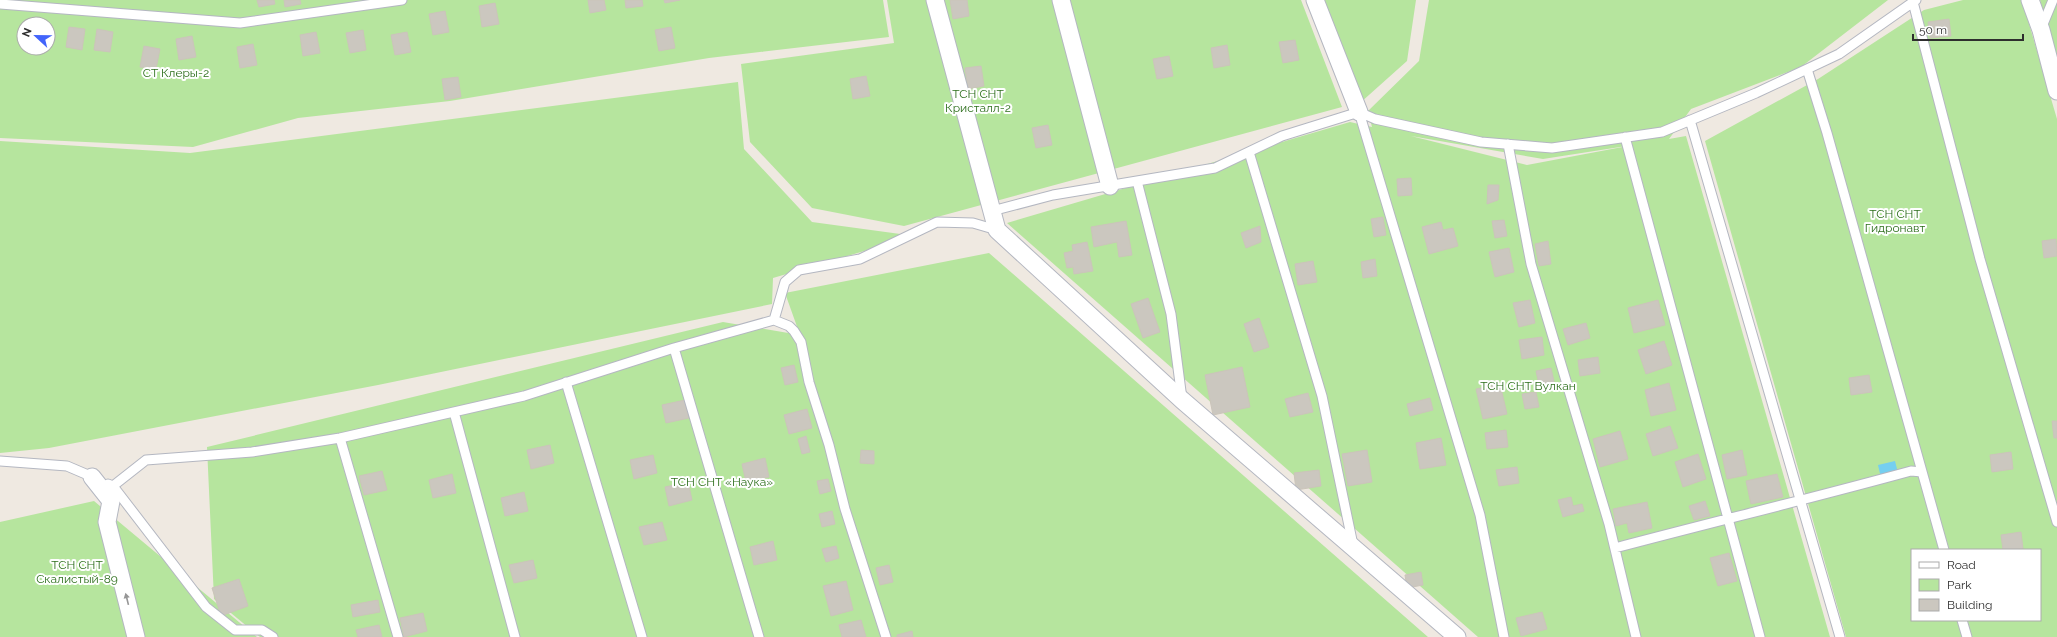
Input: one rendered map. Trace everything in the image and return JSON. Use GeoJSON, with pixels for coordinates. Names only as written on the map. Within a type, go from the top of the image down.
{"type":"FeatureCollection","features":[{"type":"Feature","properties":{"kind":"street"},"geometry":{"type":"LineString","coordinates":[[935,0],[997,230],[1182,400],[1457,637]]}},
{"type":"Feature","properties":{"kind":"street"},"geometry":{"type":"LineString","coordinates":[[1061,0],[1110,186]]}},
{"type":"Feature","properties":{"kind":"street"},"geometry":{"type":"LineString","coordinates":[[1315,0],[1360,112]]}},
{"type":"Feature","properties":{"kind":"street"},"geometry":{"type":"LineString","coordinates":[[2030,0],[2041,30],[2057,91]]}},
{"type":"Feature","properties":{"kind":"street"},"geometry":{"type":"LineString","coordinates":[[92,477],[111,500],[107,522],[136,637]]}},
{"type":"Feature","properties":{"kind":"lane"},"geometry":{"type":"LineString","coordinates":[[0,4],[240,23],[402,0]]}},
{"type":"Feature","properties":{"kind":"lane"},"geometry":{"type":"LineString","coordinates":[[2041,30],[2053,0]]}},
{"type":"Feature","properties":{"kind":"lane"},"geometry":{"type":"LineString","coordinates":[[992,211],[1053,196],[1215,168],[1282,136],[1360,112],[1375,119],[1481,142],[1552,148],[1662,132],[1756,93],[1839,54],[1914,1],[1980,259],[2057,522]]}},
{"type":"Feature","properties":{"kind":"lane"},"geometry":{"type":"LineString","coordinates":[[1807,69],[1827,133],[1944,549]]}},
{"type":"Feature","properties":{"kind":"lane"},"geometry":{"type":"LineString","coordinates":[[1360,112],[1480,515],[1504,637]]}},
{"type":"Feature","properties":{"kind":"lane"},"geometry":{"type":"LineString","coordinates":[[1690,120],[1840,637]]}},
{"type":"Feature","properties":{"kind":"lane"},"geometry":{"type":"LineString","coordinates":[[1625,137],[1760,637]]}},
{"type":"Feature","properties":{"kind":"lane"},"geometry":{"type":"LineString","coordinates":[[1508,144],[1531,264],[1615,548],[1636,637]]}},
{"type":"Feature","properties":{"kind":"lane"},"geometry":{"type":"LineString","coordinates":[[1249,152],[1322,396],[1354,549]]}},
{"type":"Feature","properties":{"kind":"lane"},"geometry":{"type":"LineString","coordinates":[[1137,181],[1171,314],[1182,400]]}},
{"type":"Feature","properties":{"kind":"lane"},"geometry":{"type":"LineString","coordinates":[[774,320],[785,282],[799,270],[860,259],[937,222],[973,223],[997,230]]}},
{"type":"Feature","properties":{"kind":"lane"},"geometry":{"type":"LineString","coordinates":[[113,486],[146,460],[252,452],[340,438],[524,396],[674,348],[774,320],[789,326],[801,342],[809,382],[829,445],[845,509],[886,637]]}},
{"type":"Feature","properties":{"kind":"lane"},"geometry":{"type":"LineString","coordinates":[[674,348],[759,637]]}},
{"type":"Feature","properties":{"kind":"lane"},"geometry":{"type":"LineString","coordinates":[[566,382],[642,637]]}},
{"type":"Feature","properties":{"kind":"lane"},"geometry":{"type":"LineString","coordinates":[[454,412],[515,637]]}},
{"type":"Feature","properties":{"kind":"lane"},"geometry":{"type":"LineString","coordinates":[[340,438],[398,637]]}},
{"type":"Feature","properties":{"kind":"lane"},"geometry":{"type":"LineString","coordinates":[[0,462],[67,466],[113,486],[206,607],[235,630],[262,630],[273,637]]}},
{"type":"Feature","properties":{"kind":"lane"},"geometry":{"type":"LineString","coordinates":[[1615,548],[1729,518],[1800,502],[1911,471],[1922,472]]}},
{"type":"Feature","properties":{"kind":"lane"},"geometry":{"type":"LineString","coordinates":[[1962,621],[1966,637]]}},
{"type":"Feature","properties":{"kind":"green space","name":"СТ Клеры-2"},"geometry":{"type":"Polygon","coordinates":[[[0,0],[883,0],[889,37],[709,58],[450,101],[298,118],[193,147],[0,138],[0,0]]]}},
{"type":"Feature","properties":{"kind":"green space","name":"ТСН СНТ Кристалл-2"},"geometry":{"type":"Polygon","coordinates":[[[887,0],[1301,0],[1342,107],[904,226],[812,208],[750,142],[741,64],[894,43],[887,0]]]}},
{"type":"Feature","properties":{"kind":"green space"},"geometry":{"type":"Polygon","coordinates":[[[1318,0],[1416,0],[1407,61],[1360,103],[1318,0]]]}},
{"type":"Feature","properties":{"kind":"green space","name":"ТСН СНТ Вулкан"},"geometry":{"type":"Polygon","coordinates":[[[1429,0],[1888,0],[1801,67],[1691,109],[1669,139],[1686,136],[1830,637],[1478,637],[1007,223],[1350,122],[1372,127],[1368,111],[1419,61],[1429,0]],[[1411,136],[1527,165],[1633,145],[1543,159],[1411,136]]]}},
{"type":"Feature","properties":{"kind":"green space","name":"ТСН СНТ Гидронавт"},"geometry":{"type":"Polygon","coordinates":[[[1963,0],[2022,0],[2057,119],[2057,637],[1846,637],[1705,141],[1818,79],[1924,10],[1963,0]]]}},
{"type":"Feature","properties":{"kind":"green space"},"geometry":{"type":"Polygon","coordinates":[[[2040,0],[2057,0],[2057,61],[2040,0]]]}},
{"type":"Feature","properties":{"kind":"green space"},"geometry":{"type":"Polygon","coordinates":[[[738,82],[744,149],[812,222],[915,236],[773,278],[772,304],[378,385],[49,448],[0,453],[0,141],[190,153],[738,82]]]}},
{"type":"Feature","properties":{"kind":"green space","name":"ТСН СНТ «Наука»"},"geometry":{"type":"Polygon","coordinates":[[[989,253],[1428,637],[260,637],[214,599],[207,447],[723,322],[800,335],[785,293],[989,253]]]}},
{"type":"Feature","properties":{"kind":"green space","name":"ТСН СНТ Скалистый-89"},"geometry":{"type":"Polygon","coordinates":[[[94,501],[257,637],[0,637],[0,522],[94,501]]]}},
{"type":"Feature","properties":{"kind":"water"},"geometry":{"type":"Polygon","coordinates":[[[1895,461],[1898,473],[1881,478],[1878,465],[1895,461]]]}},
{"type":"Feature","properties":{"kind":"building"},"geometry":{"type":"Polygon","coordinates":[[[257,0],[274,0],[275,4],[259,7],[257,0]]]}},
{"type":"Feature","properties":{"kind":"building"},"geometry":{"type":"Polygon","coordinates":[[[284,0],[300,0],[301,4],[285,7],[284,0]]]}},
{"type":"Feature","properties":{"kind":"building"},"geometry":{"type":"Polygon","coordinates":[[[588,0],[604,0],[606,10],[590,13],[588,0]]]}},
{"type":"Feature","properties":{"kind":"building"},"geometry":{"type":"Polygon","coordinates":[[[625,0],[642,0],[643,6],[626,8],[625,0]]]}},
{"type":"Feature","properties":{"kind":"building"},"geometry":{"type":"Polygon","coordinates":[[[664,0],[680,0],[665,3],[664,0]]]}},
{"type":"Feature","properties":{"kind":"building"},"geometry":{"type":"Polygon","coordinates":[[[950,0],[967,0],[969,16],[953,19],[950,0]]]}},
{"type":"Feature","properties":{"kind":"building"},"geometry":{"type":"Polygon","coordinates":[[[495,3],[499,24],[482,27],[479,6],[495,3]]]}},
{"type":"Feature","properties":{"kind":"building"},"geometry":{"type":"Polygon","coordinates":[[[445,11],[449,32],[433,35],[429,14],[445,11]]]}},
{"type":"Feature","properties":{"kind":"building"},"geometry":{"type":"Polygon","coordinates":[[[1949,19],[1951,36],[1930,38],[1928,22],[1949,19]]]}},
{"type":"Feature","properties":{"kind":"building"},"geometry":{"type":"Polygon","coordinates":[[[69,27],[85,29],[82,50],[66,47],[69,27]]]}},
{"type":"Feature","properties":{"kind":"building"},"geometry":{"type":"Polygon","coordinates":[[[671,27],[675,48],[659,51],[655,30],[671,27]]]}},
{"type":"Feature","properties":{"kind":"building"},"geometry":{"type":"Polygon","coordinates":[[[97,29],[113,32],[110,52],[94,50],[97,29]]]}},
{"type":"Feature","properties":{"kind":"building"},"geometry":{"type":"Polygon","coordinates":[[[363,30],[366,50],[350,53],[346,33],[363,30]]]}},
{"type":"Feature","properties":{"kind":"building"},"geometry":{"type":"Polygon","coordinates":[[[316,32],[320,53],[303,56],[300,35],[316,32]]]}},
{"type":"Feature","properties":{"kind":"building"},"geometry":{"type":"Polygon","coordinates":[[[407,32],[411,52],[395,55],[391,35],[407,32]]]}},
{"type":"Feature","properties":{"kind":"building"},"geometry":{"type":"Polygon","coordinates":[[[192,36],[196,57],[179,60],[176,39],[192,36]]]}},
{"type":"Feature","properties":{"kind":"building"},"geometry":{"type":"Polygon","coordinates":[[[1295,40],[1299,60],[1283,63],[1279,42],[1295,40]]]}},
{"type":"Feature","properties":{"kind":"building"},"geometry":{"type":"Polygon","coordinates":[[[253,44],[257,65],[240,68],[237,47],[253,44]]]}},
{"type":"Feature","properties":{"kind":"building"},"geometry":{"type":"Polygon","coordinates":[[[1227,45],[1230,65],[1214,68],[1211,48],[1227,45]]]}},
{"type":"Feature","properties":{"kind":"building"},"geometry":{"type":"Polygon","coordinates":[[[144,46],[160,49],[156,69],[140,67],[144,46]]]}},
{"type":"Feature","properties":{"kind":"building"},"geometry":{"type":"Polygon","coordinates":[[[1169,56],[1173,76],[1157,79],[1153,59],[1169,56]]]}},
{"type":"Feature","properties":{"kind":"building"},"geometry":{"type":"Polygon","coordinates":[[[981,66],[984,86],[968,89],[965,68],[981,66]]]}},
{"type":"Feature","properties":{"kind":"building"},"geometry":{"type":"Polygon","coordinates":[[[866,76],[870,96],[853,99],[850,79],[866,76]]]}},
{"type":"Feature","properties":{"kind":"building"},"geometry":{"type":"Polygon","coordinates":[[[458,77],[461,97],[445,100],[442,79],[458,77]]]}},
{"type":"Feature","properties":{"kind":"building"},"geometry":{"type":"Polygon","coordinates":[[[1048,125],[1052,145],[1036,148],[1032,128],[1048,125]]]}},
{"type":"Feature","properties":{"kind":"building"},"geometry":{"type":"Polygon","coordinates":[[[1411,178],[1412,195],[1398,196],[1397,179],[1411,178]]]}},
{"type":"Feature","properties":{"kind":"building"},"geometry":{"type":"Polygon","coordinates":[[[1488,185],[1499,185],[1498,200],[1487,204],[1488,185]]]}},
{"type":"Feature","properties":{"kind":"building"},"geometry":{"type":"Polygon","coordinates":[[[1383,217],[1386,235],[1374,237],[1371,219],[1383,217]]]}},
{"type":"Feature","properties":{"kind":"building"},"geometry":{"type":"Polygon","coordinates":[[[1504,220],[1507,236],[1495,238],[1492,221],[1504,220]]]}},
{"type":"Feature","properties":{"kind":"building"},"geometry":{"type":"Polygon","coordinates":[[[1126,221],[1132,255],[1119,257],[1117,242],[1094,247],[1091,227],[1126,221]]]}},
{"type":"Feature","properties":{"kind":"building"},"geometry":{"type":"Polygon","coordinates":[[[1441,222],[1443,230],[1453,228],[1458,246],[1429,254],[1422,227],[1441,222]]]}},
{"type":"Feature","properties":{"kind":"building"},"geometry":{"type":"Polygon","coordinates":[[[1260,226],[1261,242],[1246,248],[1241,233],[1260,226]]]}},
{"type":"Feature","properties":{"kind":"building"},"geometry":{"type":"Polygon","coordinates":[[[2056,239],[2057,256],[2044,258],[2042,241],[2056,239]]]}},
{"type":"Feature","properties":{"kind":"building"},"geometry":{"type":"Polygon","coordinates":[[[1548,241],[1551,264],[1539,266],[1535,244],[1548,241]]]}},
{"type":"Feature","properties":{"kind":"building"},"geometry":{"type":"Polygon","coordinates":[[[1087,242],[1093,271],[1074,274],[1073,267],[1067,268],[1064,253],[1073,251],[1072,245],[1087,242]]]}},
{"type":"Feature","properties":{"kind":"building"},"geometry":{"type":"Polygon","coordinates":[[[1509,248],[1514,272],[1495,277],[1489,252],[1509,248]]]}},
{"type":"Feature","properties":{"kind":"building"},"geometry":{"type":"Polygon","coordinates":[[[1375,259],[1377,276],[1363,278],[1361,262],[1375,259]]]}},
{"type":"Feature","properties":{"kind":"building"},"geometry":{"type":"Polygon","coordinates":[[[1313,261],[1317,282],[1298,285],[1295,264],[1313,261]]]}},
{"type":"Feature","properties":{"kind":"building"},"geometry":{"type":"Polygon","coordinates":[[[1148,298],[1160,332],[1143,338],[1131,304],[1148,298]]]}},
{"type":"Feature","properties":{"kind":"building"},"geometry":{"type":"Polygon","coordinates":[[[1530,300],[1535,323],[1519,327],[1513,303],[1530,300]]]}},
{"type":"Feature","properties":{"kind":"building"},"geometry":{"type":"Polygon","coordinates":[[[1658,300],[1665,325],[1634,333],[1628,308],[1658,300]]]}},
{"type":"Feature","properties":{"kind":"building"},"geometry":{"type":"Polygon","coordinates":[[[1259,318],[1269,347],[1254,352],[1244,324],[1259,318]]]}},
{"type":"Feature","properties":{"kind":"building"},"geometry":{"type":"Polygon","coordinates":[[[1586,323],[1590,338],[1568,345],[1563,329],[1586,323]]]}},
{"type":"Feature","properties":{"kind":"building"},"geometry":{"type":"Polygon","coordinates":[[[1542,337],[1544,355],[1522,359],[1519,340],[1542,337]]]}},
{"type":"Feature","properties":{"kind":"building"},"geometry":{"type":"Polygon","coordinates":[[[1664,341],[1672,365],[1646,374],[1638,350],[1664,341]]]}},
{"type":"Feature","properties":{"kind":"building"},"geometry":{"type":"Polygon","coordinates":[[[1598,357],[1600,373],[1580,376],[1578,360],[1598,357]]]}},
{"type":"Feature","properties":{"kind":"building"},"geometry":{"type":"Polygon","coordinates":[[[794,365],[798,382],[785,385],[781,368],[794,365]]]}},
{"type":"Feature","properties":{"kind":"building"},"geometry":{"type":"Polygon","coordinates":[[[1242,367],[1250,407],[1213,415],[1205,375],[1242,367]]]}},
{"type":"Feature","properties":{"kind":"building"},"geometry":{"type":"Polygon","coordinates":[[[1551,368],[1555,386],[1540,389],[1536,371],[1551,368]]]}},
{"type":"Feature","properties":{"kind":"building"},"geometry":{"type":"Polygon","coordinates":[[[1869,375],[1872,392],[1851,395],[1849,378],[1869,375]]]}},
{"type":"Feature","properties":{"kind":"building"},"geometry":{"type":"Polygon","coordinates":[[[1669,383],[1676,410],[1651,416],[1645,390],[1669,383]]]}},
{"type":"Feature","properties":{"kind":"building"},"geometry":{"type":"Polygon","coordinates":[[[1500,384],[1507,414],[1483,419],[1476,389],[1500,384]]]}},
{"type":"Feature","properties":{"kind":"building"},"geometry":{"type":"Polygon","coordinates":[[[1536,392],[1539,407],[1525,409],[1522,394],[1536,392]]]}},
{"type":"Feature","properties":{"kind":"building"},"geometry":{"type":"Polygon","coordinates":[[[1308,393],[1313,412],[1290,417],[1285,399],[1308,393]]]}},
{"type":"Feature","properties":{"kind":"building"},"geometry":{"type":"Polygon","coordinates":[[[1430,398],[1433,410],[1410,416],[1407,404],[1430,398]]]}},
{"type":"Feature","properties":{"kind":"building"},"geometry":{"type":"Polygon","coordinates":[[[685,400],[689,418],[666,423],[662,405],[685,400]]]}},
{"type":"Feature","properties":{"kind":"building"},"geometry":{"type":"Polygon","coordinates":[[[807,409],[812,428],[789,434],[784,415],[807,409]]]}},
{"type":"Feature","properties":{"kind":"building"},"geometry":{"type":"Polygon","coordinates":[[[2052,421],[2057,421],[2057,438],[2054,438],[2052,421]]]}},
{"type":"Feature","properties":{"kind":"building"},"geometry":{"type":"Polygon","coordinates":[[[1670,426],[1678,448],[1653,456],[1646,434],[1670,426]]]}},
{"type":"Feature","properties":{"kind":"building"},"geometry":{"type":"Polygon","coordinates":[[[1506,430],[1508,447],[1487,449],[1485,433],[1506,430]]]}},
{"type":"Feature","properties":{"kind":"building"},"geometry":{"type":"Polygon","coordinates":[[[1620,431],[1628,459],[1600,467],[1593,439],[1620,431]]]}},
{"type":"Feature","properties":{"kind":"building"},"geometry":{"type":"Polygon","coordinates":[[[806,436],[810,452],[802,454],[798,439],[806,436]]]}},
{"type":"Feature","properties":{"kind":"building"},"geometry":{"type":"Polygon","coordinates":[[[1441,438],[1446,465],[1420,469],[1416,443],[1441,438]]]}},
{"type":"Feature","properties":{"kind":"building"},"geometry":{"type":"Polygon","coordinates":[[[550,445],[554,463],[531,469],[527,450],[550,445]]]}},
{"type":"Feature","properties":{"kind":"building"},"geometry":{"type":"Polygon","coordinates":[[[861,450],[874,451],[874,464],[860,463],[861,450]]]}},
{"type":"Feature","properties":{"kind":"building"},"geometry":{"type":"Polygon","coordinates":[[[1367,450],[1372,482],[1348,486],[1342,454],[1367,450]]]}},
{"type":"Feature","properties":{"kind":"building"},"geometry":{"type":"Polygon","coordinates":[[[1742,450],[1747,475],[1727,479],[1722,455],[1742,450]]]}},
{"type":"Feature","properties":{"kind":"building"},"geometry":{"type":"Polygon","coordinates":[[[2011,452],[2013,469],[1992,472],[1990,455],[2011,452]]]}},
{"type":"Feature","properties":{"kind":"building"},"geometry":{"type":"Polygon","coordinates":[[[1698,454],[1706,479],[1683,487],[1675,462],[1698,454]]]}},
{"type":"Feature","properties":{"kind":"building"},"geometry":{"type":"Polygon","coordinates":[[[653,455],[657,473],[634,479],[630,460],[653,455]]]}},
{"type":"Feature","properties":{"kind":"building"},"geometry":{"type":"Polygon","coordinates":[[[765,458],[769,477],[746,482],[742,464],[765,458]]]}},
{"type":"Feature","properties":{"kind":"building"},"geometry":{"type":"Polygon","coordinates":[[[1517,467],[1519,483],[1499,486],[1496,470],[1517,467]]]}},
{"type":"Feature","properties":{"kind":"building"},"geometry":{"type":"Polygon","coordinates":[[[1319,470],[1321,486],[1296,490],[1294,473],[1319,470]]]}},
{"type":"Feature","properties":{"kind":"building"},"geometry":{"type":"Polygon","coordinates":[[[382,471],[387,490],[364,495],[359,476],[382,471]]]}},
{"type":"Feature","properties":{"kind":"building"},"geometry":{"type":"Polygon","coordinates":[[[452,474],[456,493],[433,498],[429,480],[452,474]]]}},
{"type":"Feature","properties":{"kind":"building"},"geometry":{"type":"Polygon","coordinates":[[[1777,474],[1783,497],[1751,504],[1746,481],[1777,474]]]}},
{"type":"Feature","properties":{"kind":"building"},"geometry":{"type":"Polygon","coordinates":[[[828,479],[831,491],[820,494],[817,481],[828,479]]]}},
{"type":"Feature","properties":{"kind":"building"},"geometry":{"type":"Polygon","coordinates":[[[688,482],[692,500],[669,506],[665,487],[688,482]]]}},
{"type":"Feature","properties":{"kind":"building"},"geometry":{"type":"Polygon","coordinates":[[[524,492],[528,511],[505,516],[501,498],[524,492]]]}},
{"type":"Feature","properties":{"kind":"building"},"geometry":{"type":"Polygon","coordinates":[[[1571,497],[1573,506],[1582,504],[1584,511],[1563,517],[1558,500],[1571,497]]]}},
{"type":"Feature","properties":{"kind":"building"},"geometry":{"type":"Polygon","coordinates":[[[1705,501],[1710,516],[1694,520],[1689,506],[1705,501]]]}},
{"type":"Feature","properties":{"kind":"building"},"geometry":{"type":"Polygon","coordinates":[[[1647,502],[1652,528],[1629,533],[1627,523],[1616,526],[1613,509],[1647,502]]]}},
{"type":"Feature","properties":{"kind":"building"},"geometry":{"type":"Polygon","coordinates":[[[832,511],[835,524],[822,527],[819,514],[832,511]]]}},
{"type":"Feature","properties":{"kind":"building"},"geometry":{"type":"Polygon","coordinates":[[[662,522],[667,540],[644,545],[639,527],[662,522]]]}},
{"type":"Feature","properties":{"kind":"building"},"geometry":{"type":"Polygon","coordinates":[[[2021,532],[2023,549],[2003,549],[2001,535],[2021,532]]]}},
{"type":"Feature","properties":{"kind":"building"},"geometry":{"type":"Polygon","coordinates":[[[773,541],[777,560],[754,565],[750,547],[773,541]]]}},
{"type":"Feature","properties":{"kind":"building"},"geometry":{"type":"Polygon","coordinates":[[[836,546],[839,558],[826,562],[822,549],[836,546]]]}},
{"type":"Feature","properties":{"kind":"building"},"geometry":{"type":"Polygon","coordinates":[[[1729,553],[1737,581],[1718,586],[1710,558],[1729,553]]]}},
{"type":"Feature","properties":{"kind":"building"},"geometry":{"type":"Polygon","coordinates":[[[533,560],[537,578],[514,583],[509,565],[533,560]]]}},
{"type":"Feature","properties":{"kind":"building"},"geometry":{"type":"Polygon","coordinates":[[[889,565],[893,582],[880,585],[876,568],[889,565]]]}},
{"type":"Feature","properties":{"kind":"building"},"geometry":{"type":"Polygon","coordinates":[[[1421,572],[1423,585],[1407,588],[1405,575],[1421,572]]]}},
{"type":"Feature","properties":{"kind":"building"},"geometry":{"type":"Polygon","coordinates":[[[239,579],[248,606],[221,616],[212,588],[239,579]]]}},
{"type":"Feature","properties":{"kind":"building"},"geometry":{"type":"Polygon","coordinates":[[[846,581],[853,610],[831,616],[823,586],[846,581]]]}},
{"type":"Feature","properties":{"kind":"building"},"geometry":{"type":"Polygon","coordinates":[[[378,600],[380,612],[353,617],[351,605],[378,600]]]}},
{"type":"Feature","properties":{"kind":"building"},"geometry":{"type":"Polygon","coordinates":[[[1542,612],[1547,629],[1521,636],[1516,618],[1542,612]]]}},
{"type":"Feature","properties":{"kind":"building"},"geometry":{"type":"Polygon","coordinates":[[[423,613],[427,631],[404,637],[400,618],[423,613]]]}},
{"type":"Feature","properties":{"kind":"building"},"geometry":{"type":"Polygon","coordinates":[[[861,620],[866,637],[842,637],[839,625],[861,620]]]}},
{"type":"Feature","properties":{"kind":"building"},"geometry":{"type":"Polygon","coordinates":[[[379,625],[382,637],[358,637],[356,630],[379,625]]]}},
{"type":"Feature","properties":{"kind":"building"},"geometry":{"type":"Polygon","coordinates":[[[912,631],[913,637],[897,637],[897,635],[912,631]]]}}]}
